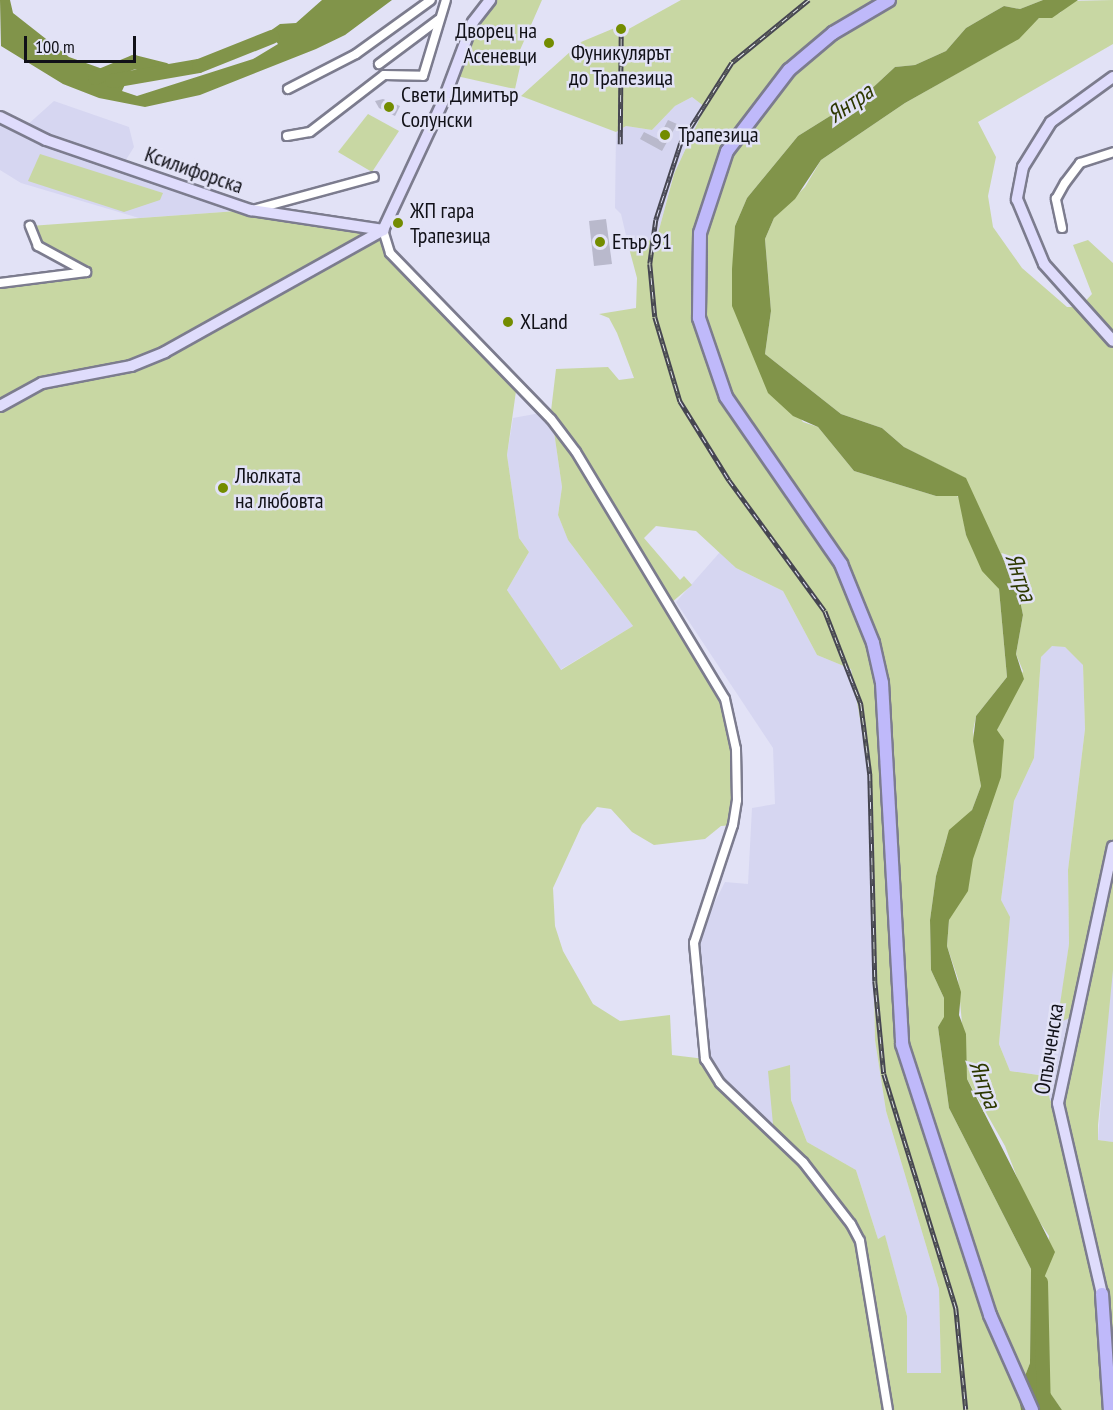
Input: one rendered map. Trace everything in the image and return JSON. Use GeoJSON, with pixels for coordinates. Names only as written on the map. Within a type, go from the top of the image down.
{"type":"FeatureCollection","features":[{"type":"Feature","properties":{"kind":"main road"},"geometry":{"type":"LineString","coordinates":[[889,0],[833,33],[789,70],[727,150],[700,233],[699,318],[726,398],[841,564],[873,643],[882,683],[902,1044],[990,1315],[1032,1410]]}},
{"type":"Feature","properties":{"kind":"main road"},"geometry":{"type":"LineString","coordinates":[[1102,1294],[1113,1336]]}},
{"type":"Feature","properties":{"kind":"main road"},"geometry":{"type":"LineString","coordinates":[[1102,1294],[1110,1410]]}},
{"type":"Feature","properties":{"kind":"street"},"geometry":{"type":"LineString","coordinates":[[288,89],[356,54],[431,0]]}},
{"type":"Feature","properties":{"kind":"street"},"geometry":{"type":"LineString","coordinates":[[287,136],[310,132],[390,72],[423,76],[438,20],[446,0]]}},
{"type":"Feature","properties":{"kind":"street"},"geometry":{"type":"LineString","coordinates":[[0,406],[42,383],[131,366],[165,352],[383,230],[444,99],[473,21],[490,0]]}},
{"type":"Feature","properties":{"kind":"street"},"geometry":{"type":"LineString","coordinates":[[379,64],[438,20]]}},
{"type":"Feature","properties":{"kind":"street"},"geometry":{"type":"LineString","coordinates":[[1113,77],[1051,122],[1023,167],[1017,199],[1044,264],[1113,341]]}},
{"type":"Feature","properties":{"kind":"street","name":"Ксилифорска"},"geometry":{"type":"LineString","coordinates":[[0,117],[45,140],[252,210],[383,230]]}},
{"type":"Feature","properties":{"kind":"street"},"geometry":{"type":"LineString","coordinates":[[1062,228],[1056,199],[1065,183],[1080,163],[1113,152]]}},
{"type":"Feature","properties":{"kind":"street"},"geometry":{"type":"LineString","coordinates":[[252,210],[374,177]]}},
{"type":"Feature","properties":{"kind":"street"},"geometry":{"type":"LineString","coordinates":[[0,283],[86,272],[38,246],[30,226]]}},
{"type":"Feature","properties":{"kind":"street"},"geometry":{"type":"LineString","coordinates":[[383,230],[390,253],[550,419],[576,452],[725,699],[736,749],[737,800],[734,825],[694,943],[705,1059],[720,1083],[803,1162],[851,1224],[862,1252],[888,1410]]}},
{"type":"Feature","properties":{"kind":"street","name":"Опълченска"},"geometry":{"type":"LineString","coordinates":[[1102,1294],[1058,1102],[1113,847]]}},
{"type":"Feature","properties":{"kind":"shaded area"},"geometry":{"type":"Polygon","coordinates":[[[0,0],[10,0],[13,13],[69,57],[128,78],[122,91],[137,96],[253,59],[278,44],[275,40],[257,46],[256,41],[280,24],[296,23],[322,0],[392,0],[345,35],[316,49],[200,95],[145,107],[99,98],[63,84],[1,46],[0,0]]]}},
{"type":"Feature","properties":{"kind":"shaded area"},"geometry":{"type":"Polygon","coordinates":[[[490,0],[542,0],[520,50],[527,62],[521,62],[515,89],[452,75],[490,0]]]}},
{"type":"Feature","properties":{"kind":"shaded area"},"geometry":{"type":"Polygon","coordinates":[[[681,0],[1043,0],[1020,9],[1004,6],[966,28],[946,51],[915,65],[895,67],[867,93],[798,136],[747,198],[735,226],[732,301],[752,353],[803,422],[818,427],[854,471],[936,496],[952,493],[960,498],[966,535],[999,589],[1007,677],[976,716],[973,731],[981,786],[972,810],[947,837],[936,876],[930,920],[931,970],[944,998],[944,1018],[938,1027],[949,1108],[1031,1269],[1030,1363],[1018,1394],[1021,1410],[0,1410],[0,283],[83,275],[38,246],[30,226],[251,210],[383,230],[384,243],[517,384],[507,455],[519,538],[529,552],[507,590],[561,670],[633,626],[568,540],[558,515],[562,487],[551,411],[556,369],[608,367],[619,380],[634,378],[609,318],[599,314],[636,308],[637,278],[629,248],[644,240],[656,241],[674,174],[705,107],[692,97],[675,106],[652,130],[626,126],[616,132],[521,96],[581,42],[617,27],[625,31],[681,0]],[[656,526],[644,538],[680,580],[684,576],[692,585],[664,609],[687,634],[715,679],[736,749],[733,825],[721,826],[705,839],[654,845],[632,832],[611,809],[597,807],[582,825],[553,888],[555,926],[563,951],[593,1004],[620,1021],[670,1015],[672,1055],[705,1059],[720,1083],[774,1135],[768,1071],[790,1065],[791,1100],[807,1142],[856,1170],[878,1239],[885,1235],[907,1316],[907,1373],[941,1373],[939,1289],[886,1111],[875,1040],[870,774],[851,669],[817,655],[783,591],[736,568],[696,531],[656,526]]]}},
{"type":"Feature","properties":{"kind":"shaded area"},"geometry":{"type":"Polygon","coordinates":[[[1043,0],[1078,0],[1052,18],[1039,18],[1019,39],[905,103],[821,160],[795,199],[774,218],[765,239],[771,311],[765,354],[841,414],[882,428],[904,447],[966,478],[1018,591],[1023,615],[1016,654],[1024,679],[997,730],[1004,740],[1001,777],[973,859],[968,891],[949,920],[947,946],[961,992],[959,1015],[966,1034],[967,1079],[1055,1252],[1044,1278],[1048,1290],[1040,1307],[1045,1326],[1041,1368],[1046,1387],[1062,1410],[1021,1410],[1018,1394],[1030,1363],[1031,1269],[949,1108],[938,1027],[944,1017],[944,998],[931,970],[930,920],[936,876],[949,830],[972,810],[981,786],[973,741],[976,716],[1007,677],[999,589],[982,571],[966,535],[958,496],[936,496],[854,471],[818,427],[793,416],[768,393],[732,306],[732,269],[735,226],[747,198],[798,136],[867,93],[895,67],[915,65],[946,51],[966,28],[1004,6],[1020,9],[1043,0]]]}},
{"type":"Feature","properties":{"kind":"shaded area"},"geometry":{"type":"Polygon","coordinates":[[[1113,0],[1113,44],[978,122],[996,157],[988,196],[993,227],[1022,268],[1067,307],[1080,307],[1092,294],[1073,245],[1088,240],[1113,263],[1113,970],[1098,1140],[1113,1142],[1113,1410],[1062,1410],[1045,1387],[1041,1368],[1045,1326],[1040,1307],[1047,1290],[1044,1278],[1049,1236],[1027,1203],[1005,1146],[967,1079],[958,979],[947,946],[949,920],[987,819],[997,730],[1023,671],[1016,654],[1023,615],[1018,591],[965,478],[904,447],[882,428],[841,414],[765,354],[771,311],[765,239],[774,218],[805,187],[821,160],[905,103],[1011,43],[1039,18],[1060,13],[1070,1],[1113,0]],[[1052,646],[1041,657],[1034,758],[1014,801],[1001,900],[1010,917],[999,1044],[1010,1071],[1045,1076],[1050,1100],[1058,1108],[1073,1016],[1057,1024],[1069,944],[1068,870],[1085,729],[1083,665],[1065,647],[1052,646]]]}},
{"type":"Feature","properties":{"kind":"shaded area"},"geometry":{"type":"Polygon","coordinates":[[[692,97],[705,107],[674,174],[656,241],[644,240],[629,248],[621,214],[615,208],[616,132],[626,126],[652,130],[675,106],[692,97]]]}},
{"type":"Feature","properties":{"kind":"shaded area"},"geometry":{"type":"Polygon","coordinates":[[[54,101],[129,127],[134,147],[124,163],[251,210],[139,218],[21,183],[0,170],[0,112],[26,126],[54,101]]]}},
{"type":"Feature","properties":{"kind":"shaded area"},"geometry":{"type":"Polygon","coordinates":[[[368,114],[399,131],[372,172],[338,152],[368,114]]]}},
{"type":"Feature","properties":{"kind":"shaded area"},"geometry":{"type":"Polygon","coordinates":[[[40,154],[163,193],[160,200],[124,212],[28,181],[40,154]]]}},
{"type":"Feature","properties":{"kind":"shaded area"},"geometry":{"type":"Polygon","coordinates":[[[551,411],[562,487],[558,515],[568,540],[633,626],[560,670],[507,590],[529,552],[519,538],[507,455],[513,418],[551,411]]]}},
{"type":"Feature","properties":{"kind":"shaded area"},"geometry":{"type":"Polygon","coordinates":[[[720,552],[736,568],[783,591],[817,655],[851,669],[861,704],[870,774],[875,1040],[886,1111],[939,1289],[941,1373],[907,1373],[907,1316],[885,1236],[878,1239],[856,1170],[807,1142],[791,1100],[790,1065],[774,1136],[705,1059],[694,943],[725,882],[748,884],[752,808],[775,804],[773,748],[676,602],[720,552]]]}},
{"type":"Feature","properties":{"kind":"shaded area"},"geometry":{"type":"Polygon","coordinates":[[[1052,645],[1065,647],[1083,664],[1085,729],[1068,870],[1069,944],[1058,1024],[1073,1015],[1059,1109],[1050,1100],[1045,1076],[1010,1071],[999,1044],[1005,967],[1001,900],[1014,801],[1034,758],[1041,657],[1052,645]]]}},
{"type":"Feature","properties":{"kind":"shaded area"},"geometry":{"type":"Polygon","coordinates":[[[1111,970],[1113,970],[1113,1142],[1098,1140],[1111,970]]]}},
{"type":"Feature","properties":{"kind":"building","name":"Свети Димитър Солунски"},"geometry":{"type":"Polygon","coordinates":[[[383,99],[400,106],[395,116],[379,108],[375,101],[383,99]]]}},
{"type":"Feature","properties":{"kind":"building","name":"Трапезица"},"geometry":{"type":"Polygon","coordinates":[[[668,120],[677,124],[662,151],[640,139],[644,132],[658,139],[668,120]]]}},
{"type":"Feature","properties":{"kind":"building","name":"Етър 91"},"geometry":{"type":"Polygon","coordinates":[[[606,219],[612,264],[594,266],[589,221],[606,219]]]}},
{"type":"Feature","properties":{"kind":"waterway"},"geometry":{"type":"LineString","coordinates":[[112,81],[199,66],[272,37]]}},
{"type":"Feature","properties":{"kind":"waterway"},"geometry":{"type":"LineString","coordinates":[[95,78],[134,62],[165,70]]}},
{"type":"Feature","properties":{"kind":"waterway","name":"Янтра"},"geometry":{"type":"LineString","coordinates":[[1041,1282],[1044,1410]]}},
{"type":"Feature","properties":{"kind":"railway"},"geometry":{"type":"LineString","coordinates":[[809,0],[732,63],[681,143],[656,220],[650,264],[655,317],[680,401],[729,480],[825,611],[861,704],[870,774],[875,981],[884,1074],[956,1308],[966,1410]]}},
{"type":"Feature","properties":{"kind":"railway"},"geometry":{"type":"LineString","coordinates":[[620,144],[621,31]]}},
{"type":"Feature","properties":{"kind":"place","name":"Фуникулярът до Трапезица"},"geometry":{"type":"Point","coordinates":[621,29]}},
{"type":"Feature","properties":{"kind":"place","name":"Дворец на Асеневци"},"geometry":{"type":"Point","coordinates":[549,43]}},
{"type":"Feature","properties":{"kind":"place","name":"Свети Димитър Солунски"},"geometry":{"type":"Point","coordinates":[389,107]}},
{"type":"Feature","properties":{"kind":"place","name":"Трапезица"},"geometry":{"type":"Point","coordinates":[665,135]}},
{"type":"Feature","properties":{"kind":"place","name":"ЖП гара Трапезица"},"geometry":{"type":"Point","coordinates":[398,223]}},
{"type":"Feature","properties":{"kind":"place","name":"Етър 91"},"geometry":{"type":"Point","coordinates":[600,242]}},
{"type":"Feature","properties":{"kind":"place","name":"XLand"},"geometry":{"type":"Point","coordinates":[508,322]}},
{"type":"Feature","properties":{"kind":"place","name":"Люлката на любовта"},"geometry":{"type":"Point","coordinates":[223,488]}}]}
